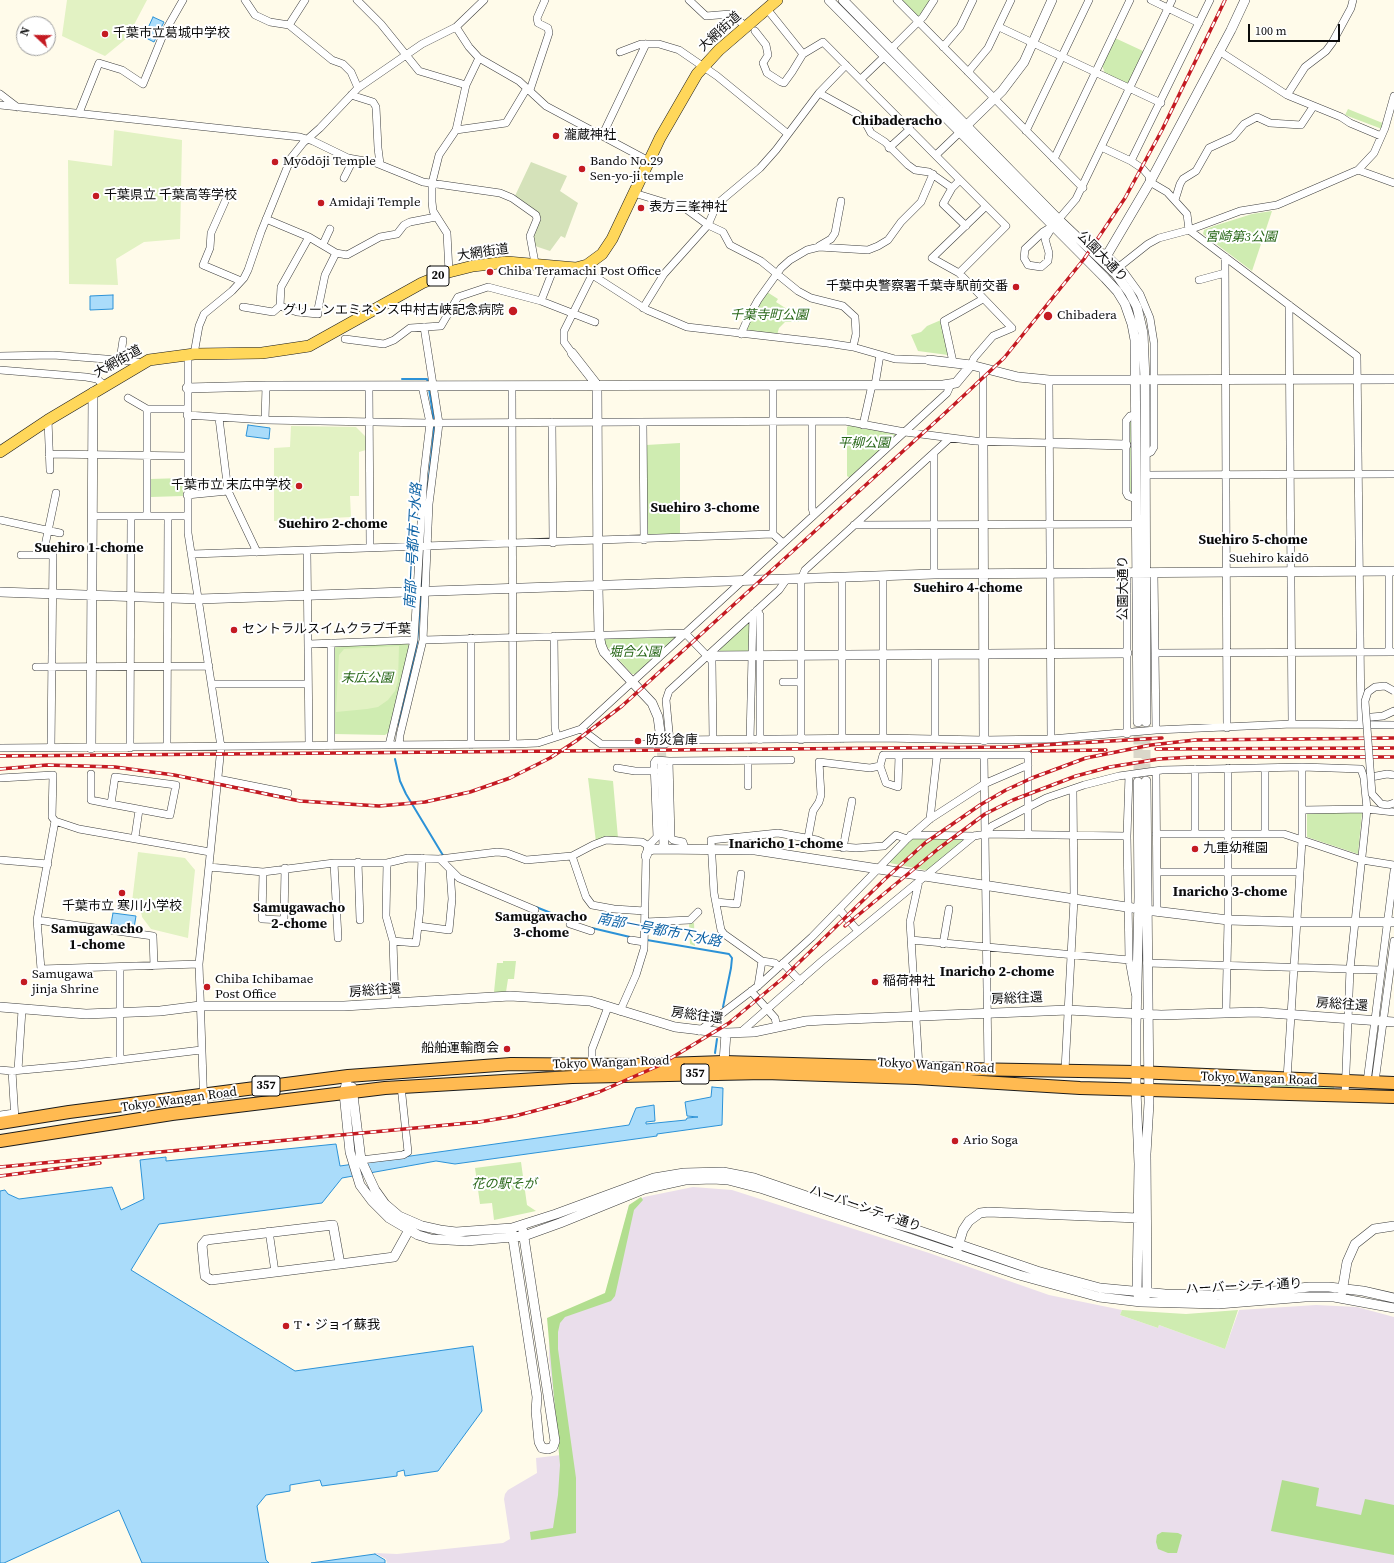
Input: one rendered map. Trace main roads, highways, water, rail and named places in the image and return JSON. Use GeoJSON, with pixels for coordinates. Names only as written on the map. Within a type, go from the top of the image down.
{"type":"FeatureCollection","features":[{"type":"Feature","properties":{"kind":"highway","name":"Tokyo Wangan Road"},"geometry":{"type":"LineString","coordinates":[[0,1124],[15,1117],[69,1112],[348,1076],[481,1065],[724,1062],[1149,1072],[1394,1083]]}},
{"type":"Feature","properties":{"kind":"highway","name":"Tokyo Wangan Road"},"geometry":{"type":"LineString","coordinates":[[0,1141],[172,1114],[401,1086],[572,1077],[765,1073],[916,1078],[1136,1090],[1394,1097]]}},
{"type":"Feature","properties":{"kind":"highway"},"geometry":{"type":"LineString","coordinates":[[0,1133],[119,1115],[172,1114]]}},
{"type":"Feature","properties":{"kind":"main road","name":"大網街道"},"geometry":{"type":"LineString","coordinates":[[0,452],[48,420],[141,363],[157,358],[191,354],[262,353],[309,346],[422,283],[449,272],[494,263],[535,263],[580,267],[592,262],[606,250],[679,103],[703,66],[719,50],[750,29],[777,0]]}},
{"type":"Feature","properties":{"kind":"water"},"geometry":{"type":"Polygon","coordinates":[[[153,17],[164,22],[154,42],[144,37],[153,17]]]}},
{"type":"Feature","properties":{"kind":"water"},"geometry":{"type":"Polygon","coordinates":[[[113,295],[113,309],[90,310],[90,296],[113,295]]]}},
{"type":"Feature","properties":{"kind":"water"},"geometry":{"type":"Polygon","coordinates":[[[248,425],[270,428],[269,439],[246,436],[248,425]]]}},
{"type":"Feature","properties":{"kind":"water"},"geometry":{"type":"Polygon","coordinates":[[[113,913],[136,916],[134,928],[111,924],[113,913]]]}},
{"type":"Feature","properties":{"kind":"water"},"geometry":{"type":"Polygon","coordinates":[[[712,1087],[723,1088],[722,1125],[657,1134],[657,1136],[455,1164],[436,1161],[342,1178],[322,1203],[159,1224],[131,1270],[295,1371],[473,1346],[482,1411],[438,1471],[405,1476],[404,1470],[397,1472],[397,1476],[322,1486],[320,1480],[290,1485],[290,1491],[266,1495],[257,1506],[266,1560],[269,1563],[142,1563],[119,1510],[4,1563],[0,1563],[0,1191],[5,1190],[8,1194],[19,1199],[112,1187],[121,1210],[144,1199],[140,1160],[166,1157],[166,1161],[336,1144],[340,1166],[629,1125],[636,1108],[654,1105],[655,1121],[646,1122],[646,1124],[686,1120],[687,1118],[698,1117],[687,1116],[685,1102],[711,1097],[712,1087]]]}},
{"type":"Feature","properties":{"kind":"water"},"geometry":{"type":"Polygon","coordinates":[[[375,1554],[385,1560],[385,1563],[311,1563],[375,1554]]]}},
{"type":"Feature","properties":{"kind":"waterway","name":"南部一号都市下水路"},"geometry":{"type":"LineString","coordinates":[[402,379],[427,379],[428,383]]}},
{"type":"Feature","properties":{"kind":"waterway","name":"南部一号都市下水路"},"geometry":{"type":"LineString","coordinates":[[427,496],[434,430],[429,389]]}},
{"type":"Feature","properties":{"kind":"waterway","name":"南部一号都市下水路"},"geometry":{"type":"LineString","coordinates":[[421,589],[424,548]]}},
{"type":"Feature","properties":{"kind":"waterway","name":"南部一号都市下水路"},"geometry":{"type":"LineString","coordinates":[[399,725],[417,643],[421,594]]}},
{"type":"Feature","properties":{"kind":"waterway","name":"南部一号都市下水路"},"geometry":{"type":"LineString","coordinates":[[395,759],[400,781],[406,794],[444,857]]}},
{"type":"Feature","properties":{"kind":"waterway","name":"南部一号都市下水路"},"geometry":{"type":"LineString","coordinates":[[536,907],[571,921]]}},
{"type":"Feature","properties":{"kind":"waterway","name":"南部一号都市下水路"},"geometry":{"type":"LineString","coordinates":[[592,928],[630,937]]}},
{"type":"Feature","properties":{"kind":"waterway","name":"南部一号都市下水路"},"geometry":{"type":"LineString","coordinates":[[647,940],[729,954],[732,958],[731,968],[723,1007]]}},
{"type":"Feature","properties":{"kind":"waterway"},"geometry":{"type":"LineString","coordinates":[[715,1053],[717,1039]]}},
{"type":"Feature","properties":{"kind":"tunnel"},"geometry":{"type":"LineString","coordinates":[[1138,722],[1138,782]]}},
{"type":"Feature","properties":{"kind":"tunnel"},"geometry":{"type":"LineString","coordinates":[[1146,723],[1146,781]]}},
{"type":"Feature","properties":{"kind":"tunnel"},"geometry":{"type":"LineString","coordinates":[[661,739],[662,764]]}},
{"type":"Feature","properties":{"kind":"railway"},"geometry":{"type":"LineString","coordinates":[[0,769],[47,765],[115,767],[174,775],[300,801],[379,806],[425,802],[470,792],[510,778],[550,758],[576,741],[622,706],[1004,358],[1084,259],[1125,198],[1162,130],[1225,0]]}},
{"type":"Feature","properties":{"kind":"railway"},"geometry":{"type":"LineString","coordinates":[[0,756],[1008,747],[1162,738]]}},
{"type":"Feature","properties":{"kind":"railway"},"geometry":{"type":"LineString","coordinates":[[0,1167],[479,1122],[515,1116],[568,1102],[599,1092],[658,1066],[729,1023],[783,978],[884,880],[925,843],[980,805],[1006,790],[1032,778],[1086,758],[1151,745],[1195,740],[1394,738]]}},
{"type":"Feature","properties":{"kind":"railway"},"geometry":{"type":"LineString","coordinates":[[1156,749],[1394,748]]}},
{"type":"Feature","properties":{"kind":"railway"},"geometry":{"type":"LineString","coordinates":[[1032,751],[1106,750]]}},
{"type":"Feature","properties":{"kind":"railway"},"geometry":{"type":"LineString","coordinates":[[845,926],[938,849],[985,814],[1013,800],[1076,776],[1110,767],[1159,759],[1194,757],[1394,757]]}},
{"type":"Feature","properties":{"kind":"railway"},"geometry":{"type":"LineString","coordinates":[[0,1176],[100,1163]]}},
{"type":"Feature","properties":{"kind":"place","name":"千葉市立葛城中学校"},"geometry":{"type":"Point","coordinates":[105,34]}},
{"type":"Feature","properties":{"kind":"place","name":"瀧蔵神社"},"geometry":{"type":"Point","coordinates":[556,136]}},
{"type":"Feature","properties":{"kind":"place","name":"Myōdōji Temple"},"geometry":{"type":"Point","coordinates":[275,162]}},
{"type":"Feature","properties":{"kind":"place","name":"Bando No.29 Sen-yo-ji temple"},"geometry":{"type":"Point","coordinates":[582,169]}},
{"type":"Feature","properties":{"kind":"place","name":"千葉県立 千葉高等学校"},"geometry":{"type":"Point","coordinates":[96,196]}},
{"type":"Feature","properties":{"kind":"place","name":"Amidaji Temple"},"geometry":{"type":"Point","coordinates":[321,203]}},
{"type":"Feature","properties":{"kind":"place","name":"表方三峯神社"},"geometry":{"type":"Point","coordinates":[641,208]}},
{"type":"Feature","properties":{"kind":"place","name":"Chiba Teramachi Post Office"},"geometry":{"type":"Point","coordinates":[490,272]}},
{"type":"Feature","properties":{"kind":"place","name":"千葉中央警察署千葉寺駅前交番"},"geometry":{"type":"Point","coordinates":[1016,287]}},
{"type":"Feature","properties":{"kind":"place","name":"グリーンエミネンス中村古峡記念病院"},"geometry":{"type":"Point","coordinates":[513,311]}},
{"type":"Feature","properties":{"kind":"place","name":"Chibadera"},"geometry":{"type":"Point","coordinates":[1048,316]}},
{"type":"Feature","properties":{"kind":"place","name":"千葉市立 末広中学校"},"geometry":{"type":"Point","coordinates":[299,486]}},
{"type":"Feature","properties":{"kind":"place","name":"セントラルスイムクラブ千葉"},"geometry":{"type":"Point","coordinates":[234,630]}},
{"type":"Feature","properties":{"kind":"place","name":"防災倉庫"},"geometry":{"type":"Point","coordinates":[638,741]}},
{"type":"Feature","properties":{"kind":"place","name":"九重幼稚園"},"geometry":{"type":"Point","coordinates":[1195,849]}},
{"type":"Feature","properties":{"kind":"place","name":"千葉市立 寒川小学校"},"geometry":{"type":"Point","coordinates":[122,893]}},
{"type":"Feature","properties":{"kind":"place","name":"Samugawa jinja Shrine"},"geometry":{"type":"Point","coordinates":[24,982]}},
{"type":"Feature","properties":{"kind":"place","name":"稲荷神社"},"geometry":{"type":"Point","coordinates":[875,982]}},
{"type":"Feature","properties":{"kind":"place","name":"Chiba Ichibamae Post Office"},"geometry":{"type":"Point","coordinates":[207,987]}},
{"type":"Feature","properties":{"kind":"place","name":"船舶運輸商会"},"geometry":{"type":"Point","coordinates":[507,1049]}},
{"type":"Feature","properties":{"kind":"place","name":"Ario Soga"},"geometry":{"type":"Point","coordinates":[955,1141]}},
{"type":"Feature","properties":{"kind":"place","name":"T・ジョイ蘇我"},"geometry":{"type":"Point","coordinates":[286,1326]}},
{"type":"Feature","properties":{"kind":"district","name":"Chibaderacho"},"geometry":{"type":"Point","coordinates":[897,121]}},
{"type":"Feature","properties":{"kind":"district","name":"Suehiro 3-chome"},"geometry":{"type":"Point","coordinates":[705,508]}},
{"type":"Feature","properties":{"kind":"district","name":"Suehiro 2-chome"},"geometry":{"type":"Point","coordinates":[333,524]}},
{"type":"Feature","properties":{"kind":"district","name":"Suehiro 5-chome"},"geometry":{"type":"Point","coordinates":[1253,540]}},
{"type":"Feature","properties":{"kind":"district","name":"Suehiro 1-chome"},"geometry":{"type":"Point","coordinates":[89,548]}},
{"type":"Feature","properties":{"kind":"district","name":"Suehiro 4-chome"},"geometry":{"type":"Point","coordinates":[968,588]}},
{"type":"Feature","properties":{"kind":"district","name":"Inaricho 1-chome"},"geometry":{"type":"Point","coordinates":[786,844]}},
{"type":"Feature","properties":{"kind":"district","name":"Inaricho 3-chome"},"geometry":{"type":"Point","coordinates":[1230,892]}},
{"type":"Feature","properties":{"kind":"district","name":"Samugawacho 2-chome"},"geometry":{"type":"Point","coordinates":[299,916]}},
{"type":"Feature","properties":{"kind":"district","name":"Samugawacho 3-chome"},"geometry":{"type":"Point","coordinates":[541,926]}},
{"type":"Feature","properties":{"kind":"district","name":"Samugawacho 1-chome"},"geometry":{"type":"Point","coordinates":[97,938]}},
{"type":"Feature","properties":{"kind":"district","name":"Inaricho 2-chome"},"geometry":{"type":"Point","coordinates":[997,972]}},
{"type":"Feature","properties":{"kind":"park label","name":"宮崎第3公園"},"geometry":{"type":"Point","coordinates":[1241,238]}},
{"type":"Feature","properties":{"kind":"park label","name":"千葉寺町公園"},"geometry":{"type":"Point","coordinates":[769,316]}},
{"type":"Feature","properties":{"kind":"park label","name":"平柳公園"},"geometry":{"type":"Point","coordinates":[864,444]}},
{"type":"Feature","properties":{"kind":"park label","name":"堀合公園"},"geometry":{"type":"Point","coordinates":[635,653]}},
{"type":"Feature","properties":{"kind":"park label","name":"末広公園"},"geometry":{"type":"Point","coordinates":[367,679]}},
{"type":"Feature","properties":{"kind":"park label","name":"花の駅そが"},"geometry":{"type":"Point","coordinates":[504,1185]}}]}
